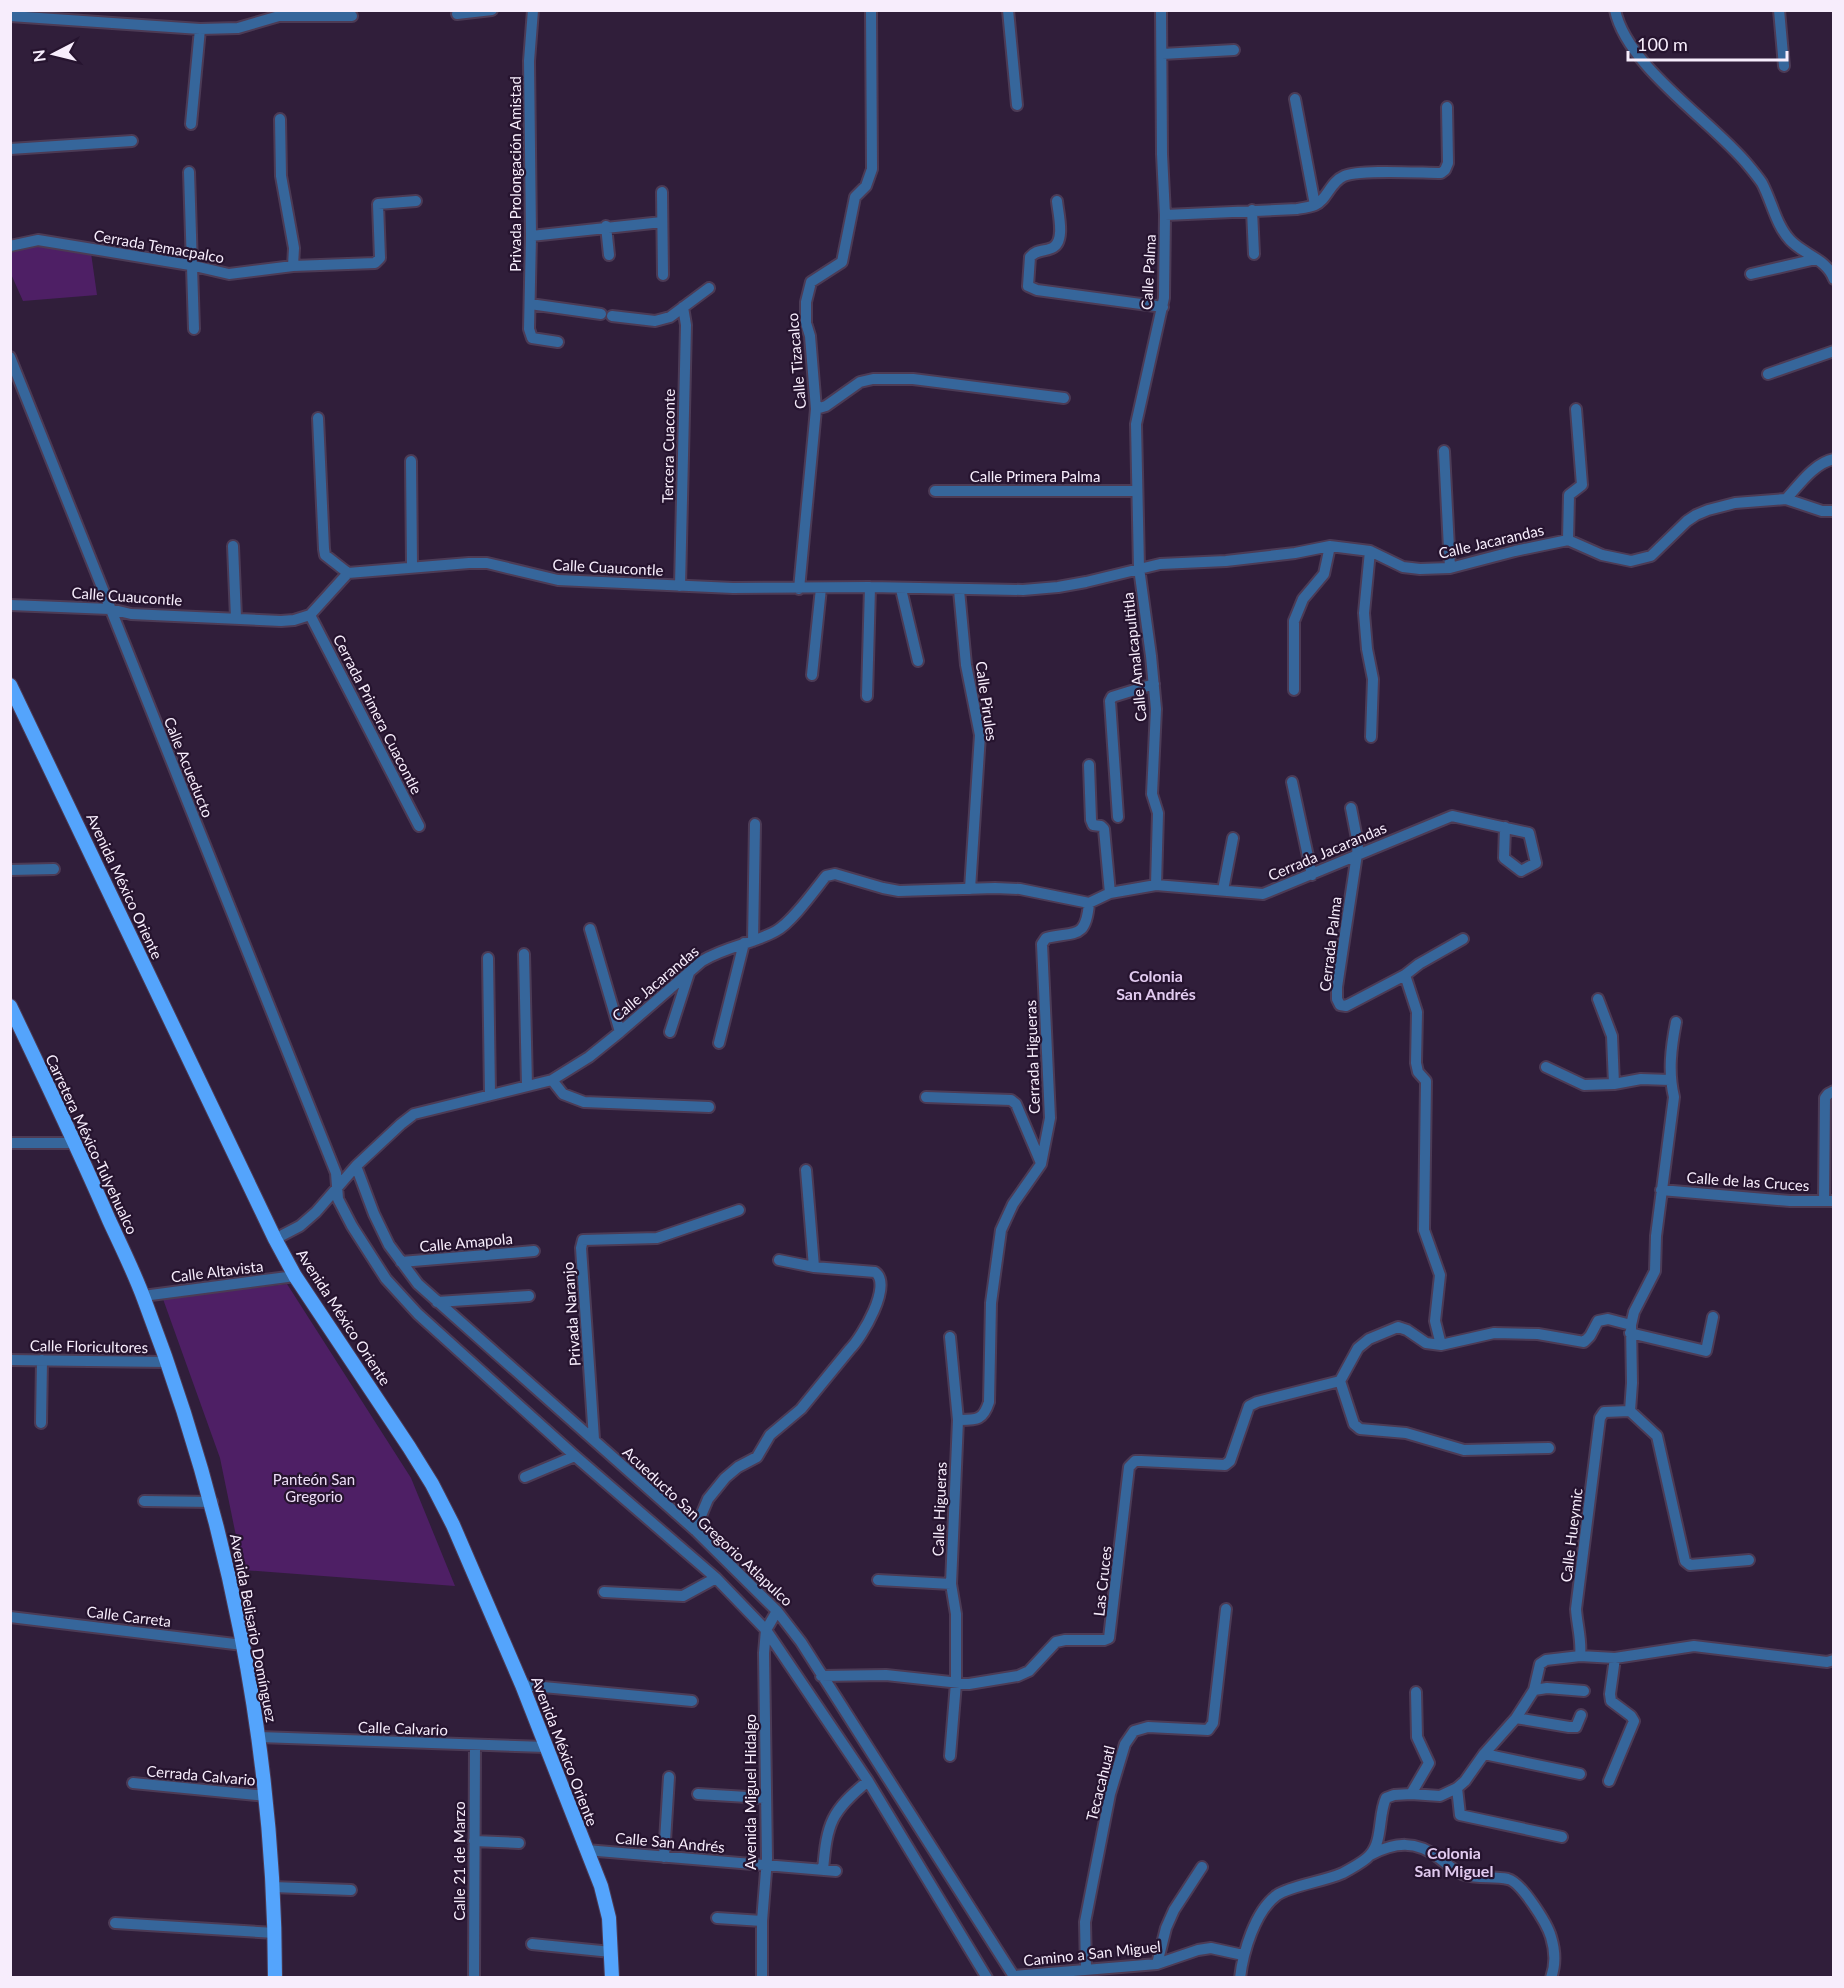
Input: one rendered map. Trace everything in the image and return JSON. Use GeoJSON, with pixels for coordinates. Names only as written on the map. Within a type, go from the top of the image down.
{"type":"FeatureCollection","features":[{"type":"Feature","properties":{"kind":"main road","name":"Avenida México Oriente"},"geometry":{"type":"LineString","coordinates":[[10,685],[275,1239],[295,1276],[432,1484],[472,1565],[522,1685],[606,1903],[612,1977]]}},
{"type":"Feature","properties":{"kind":"main road","name":"Carretera México-Tulyehualco"},"geometry":{"type":"LineString","coordinates":[[10,1006],[75,1143],[143,1296]]}},
{"type":"Feature","properties":{"kind":"main road","name":"Avenida Belisario Domínguez"},"geometry":{"type":"LineString","coordinates":[[143,1296],[212,1502],[243,1645],[259,1737],[266,1796],[273,1887],[275,1977]]}},
{"type":"Feature","properties":{"kind":"street"},"geometry":{"type":"LineString","coordinates":[[457,14],[492,10]]}},
{"type":"Feature","properties":{"kind":"street","name":"Privada Prolongación Amistad"},"geometry":{"type":"LineString","coordinates":[[533,10],[529,61],[531,236],[529,329],[532,338],[558,342]]}},
{"type":"Feature","properties":{"kind":"street","name":"Calle Tizacalco"},"geometry":{"type":"LineString","coordinates":[[799,589],[816,409],[806,302],[811,282],[842,262],[855,197],[866,186],[872,169],[871,10]]}},
{"type":"Feature","properties":{"kind":"street"},"geometry":{"type":"LineString","coordinates":[[1008,10],[1017,105]]}},
{"type":"Feature","properties":{"kind":"street","name":"Calle Palma"},"geometry":{"type":"LineString","coordinates":[[1139,568],[1136,424],[1163,307],[1165,215],[1162,154],[1161,10]]}},
{"type":"Feature","properties":{"kind":"street"},"geometry":{"type":"LineString","coordinates":[[1615,10],[1629,44],[1676,95],[1747,164],[1761,181],[1782,230],[1801,250],[1827,267],[1833,279]]}},
{"type":"Feature","properties":{"kind":"street"},"geometry":{"type":"LineString","coordinates":[[1779,10],[1784,66]]}},
{"type":"Feature","properties":{"kind":"street"},"geometry":{"type":"LineString","coordinates":[[10,16],[53,15],[200,29],[238,28],[279,16],[352,16]]}},
{"type":"Feature","properties":{"kind":"street"},"geometry":{"type":"LineString","coordinates":[[191,124],[200,29]]}},
{"type":"Feature","properties":{"kind":"street"},"geometry":{"type":"LineString","coordinates":[[1162,54],[1234,50]]}},
{"type":"Feature","properties":{"kind":"street"},"geometry":{"type":"LineString","coordinates":[[1295,99],[1315,205]]}},
{"type":"Feature","properties":{"kind":"street"},"geometry":{"type":"LineString","coordinates":[[1165,215],[1297,209],[1315,205],[1335,182],[1346,175],[1441,173],[1448,163],[1447,107]]}},
{"type":"Feature","properties":{"kind":"street"},"geometry":{"type":"LineString","coordinates":[[280,119],[281,177],[294,248],[293,266]]}},
{"type":"Feature","properties":{"kind":"street"},"geometry":{"type":"LineString","coordinates":[[10,149],[132,141]]}},
{"type":"Feature","properties":{"kind":"street"},"geometry":{"type":"LineString","coordinates":[[189,172],[190,265],[194,329]]}},
{"type":"Feature","properties":{"kind":"street"},"geometry":{"type":"LineString","coordinates":[[662,192],[663,276]]}},
{"type":"Feature","properties":{"kind":"street","name":"Cerrada Temacpalco"},"geometry":{"type":"LineString","coordinates":[[10,246],[38,240],[190,265],[229,274],[293,266],[375,263],[380,258],[377,207],[382,202],[416,201]]}},
{"type":"Feature","properties":{"kind":"street"},"geometry":{"type":"LineString","coordinates":[[1057,201],[1060,238],[1058,245],[1038,250],[1030,258],[1028,286],[1037,290],[1163,307]]}},
{"type":"Feature","properties":{"kind":"street"},"geometry":{"type":"LineString","coordinates":[[1252,210],[1254,254]]}},
{"type":"Feature","properties":{"kind":"street"},"geometry":{"type":"LineString","coordinates":[[531,236],[606,226],[662,222]]}},
{"type":"Feature","properties":{"kind":"street"},"geometry":{"type":"LineString","coordinates":[[606,226],[609,255]]}},
{"type":"Feature","properties":{"kind":"street"},"geometry":{"type":"LineString","coordinates":[[1751,274],[1816,259]]}},
{"type":"Feature","properties":{"kind":"street"},"geometry":{"type":"LineString","coordinates":[[530,303],[655,321],[670,317],[709,288]]}},
{"type":"Feature","properties":{"kind":"street","name":"Tercera Cuaconte"},"geometry":{"type":"LineString","coordinates":[[680,586],[686,325],[683,307]]}},
{"type":"Feature","properties":{"kind":"street"},"geometry":{"type":"LineString","coordinates":[[1768,374],[1833,351]]}},
{"type":"Feature","properties":{"kind":"street","name":"Calle Acueducto"},"geometry":{"type":"LineString","coordinates":[[10,357],[336,1173],[338,1188]]}},
{"type":"Feature","properties":{"kind":"street"},"geometry":{"type":"LineString","coordinates":[[816,409],[826,406],[860,382],[873,379],[913,379],[1064,398]]}},
{"type":"Feature","properties":{"kind":"street"},"geometry":{"type":"LineString","coordinates":[[1568,540],[1569,495],[1582,485],[1576,409]]}},
{"type":"Feature","properties":{"kind":"street"},"geometry":{"type":"LineString","coordinates":[[310,615],[348,573],[325,555],[318,418]]}},
{"type":"Feature","properties":{"kind":"street"},"geometry":{"type":"LineString","coordinates":[[1444,451],[1450,568]]}},
{"type":"Feature","properties":{"kind":"street"},"geometry":{"type":"LineString","coordinates":[[1833,459],[1826,460],[1816,467],[1786,500],[1833,512]]}},
{"type":"Feature","properties":{"kind":"street"},"geometry":{"type":"LineString","coordinates":[[411,461],[412,566]]}},
{"type":"Feature","properties":{"kind":"street","name":"Calle Primera Palma"},"geometry":{"type":"LineString","coordinates":[[934,491],[1136,491]]}},
{"type":"Feature","properties":{"kind":"street","name":"Calle Jacarandas"},"geometry":{"type":"LineString","coordinates":[[1117,573],[1160,564],[1226,561],[1316,550],[1330,546],[1370,551],[1403,567],[1420,570],[1450,568],[1568,540],[1602,555],[1631,561],[1651,556],[1696,514],[1735,503],[1786,500]]}},
{"type":"Feature","properties":{"kind":"street"},"geometry":{"type":"LineString","coordinates":[[233,546],[236,618]]}},
{"type":"Feature","properties":{"kind":"street"},"geometry":{"type":"LineString","coordinates":[[1294,690],[1294,621],[1303,599],[1324,574],[1330,546]]}},
{"type":"Feature","properties":{"kind":"street"},"geometry":{"type":"LineString","coordinates":[[1370,551],[1364,613],[1367,649],[1373,679],[1371,737]]}},
{"type":"Feature","properties":{"kind":"street","name":"Calle Cuaucontle"},"geometry":{"type":"LineString","coordinates":[[348,573],[412,566],[487,563],[558,580],[799,589],[870,587],[959,590],[1023,590],[1058,587],[1117,573]]}},
{"type":"Feature","properties":{"kind":"street","name":"Calle Amalcapultitla"},"geometry":{"type":"LineString","coordinates":[[1139,568],[1154,684],[1156,740],[1152,794],[1158,813],[1156,885]]}},
{"type":"Feature","properties":{"kind":"street"},"geometry":{"type":"LineString","coordinates":[[867,696],[870,587]]}},
{"type":"Feature","properties":{"kind":"street"},"geometry":{"type":"LineString","coordinates":[[812,675],[821,588]]}},
{"type":"Feature","properties":{"kind":"street"},"geometry":{"type":"LineString","coordinates":[[901,589],[918,661]]}},
{"type":"Feature","properties":{"kind":"street","name":"Calle Pirules"},"geometry":{"type":"LineString","coordinates":[[959,590],[966,665],[980,735],[970,889]]}},
{"type":"Feature","properties":{"kind":"street","name":"Calle Cuaucontle"},"geometry":{"type":"LineString","coordinates":[[10,605],[110,609],[131,614],[281,621],[310,615]]}},
{"type":"Feature","properties":{"kind":"street","name":"Cerrada Primera Cuacontle"},"geometry":{"type":"LineString","coordinates":[[310,615],[419,826]]}},
{"type":"Feature","properties":{"kind":"street"},"geometry":{"type":"LineString","coordinates":[[1118,817],[1110,701],[1112,697],[1154,684]]}},
{"type":"Feature","properties":{"kind":"street"},"geometry":{"type":"LineString","coordinates":[[1089,765],[1091,820],[1093,825],[1104,829],[1110,893]]}},
{"type":"Feature","properties":{"kind":"street"},"geometry":{"type":"LineString","coordinates":[[1292,782],[1312,875]]}},
{"type":"Feature","properties":{"kind":"street"},"geometry":{"type":"LineString","coordinates":[[1352,808],[1358,844],[1357,854]]}},
{"type":"Feature","properties":{"kind":"street","name":"Cerrada Jacarandas"},"geometry":{"type":"LineString","coordinates":[[1156,885],[1263,894],[1452,816],[1505,827]]}},
{"type":"Feature","properties":{"kind":"street"},"geometry":{"type":"LineString","coordinates":[[719,1043],[748,942],[755,824]]}},
{"type":"Feature","properties":{"kind":"street"},"geometry":{"type":"LineString","coordinates":[[1223,891],[1233,838]]}},
{"type":"Feature","properties":{"kind":"street","name":"Cerrada Palma"},"geometry":{"type":"LineString","coordinates":[[1357,854],[1337,999],[1340,1005],[1347,1006],[1406,975],[1419,964],[1463,939]]}},
{"type":"Feature","properties":{"kind":"street"},"geometry":{"type":"LineString","coordinates":[[10,870],[54,869]]}},
{"type":"Feature","properties":{"kind":"street","name":"Calle Jacarandas"},"geometry":{"type":"LineString","coordinates":[[356,1166],[400,1124],[414,1114],[552,1080],[589,1057],[690,970],[717,951],[777,931],[826,876],[835,874],[899,891],[1020,889],[1089,903]]}},
{"type":"Feature","properties":{"kind":"street"},"geometry":{"type":"LineString","coordinates":[[1089,903],[1110,893],[1156,885]]}},
{"type":"Feature","properties":{"kind":"street","name":"Cerrada Higueras"},"geometry":{"type":"LineString","coordinates":[[958,1420],[979,1418],[986,1414],[989,1402],[991,1303],[1001,1230],[1014,1204],[1041,1164],[1050,1118],[1042,944],[1046,938],[1076,933],[1083,928],[1088,920],[1089,903]]}},
{"type":"Feature","properties":{"kind":"street"},"geometry":{"type":"LineString","coordinates":[[590,929],[620,1032]]}},
{"type":"Feature","properties":{"kind":"street"},"geometry":{"type":"LineString","coordinates":[[524,954],[527,1086]]}},
{"type":"Feature","properties":{"kind":"street"},"geometry":{"type":"LineString","coordinates":[[488,958],[490,1094]]}},
{"type":"Feature","properties":{"kind":"street"},"geometry":{"type":"LineString","coordinates":[[670,1032],[690,970]]}},
{"type":"Feature","properties":{"kind":"street"},"geometry":{"type":"LineString","coordinates":[[1406,975],[1417,1011],[1416,1063],[1426,1082],[1424,1230],[1440,1275],[1435,1321],[1441,1345]]}},
{"type":"Feature","properties":{"kind":"street"},"geometry":{"type":"LineString","coordinates":[[1598,999],[1612,1036],[1614,1084]]}},
{"type":"Feature","properties":{"kind":"street"},"geometry":{"type":"LineString","coordinates":[[1676,1022],[1671,1049],[1670,1080],[1674,1097],[1661,1190],[1654,1271],[1635,1312],[1630,1329],[1632,1383],[1630,1411],[1658,1436],[1685,1561],[1690,1565],[1749,1560]]}},
{"type":"Feature","properties":{"kind":"street"},"geometry":{"type":"LineString","coordinates":[[1546,1067],[1584,1085],[1614,1084],[1641,1079],[1670,1080]]}},
{"type":"Feature","properties":{"kind":"street"},"geometry":{"type":"LineString","coordinates":[[552,1080],[563,1094],[584,1102],[708,1107]]}},
{"type":"Feature","properties":{"kind":"street"},"geometry":{"type":"LineString","coordinates":[[1829,1200],[1825,1098],[1833,1091]]}},
{"type":"Feature","properties":{"kind":"street"},"geometry":{"type":"LineString","coordinates":[[926,1097],[1011,1100],[1016,1104],[1041,1164]]}},
{"type":"Feature","properties":{"kind":"street"},"geometry":{"type":"LineString","coordinates":[[10,1143],[75,1143]]}},
{"type":"Feature","properties":{"kind":"street","name":"Calle Altavista"},"geometry":{"type":"LineString","coordinates":[[275,1239],[300,1226],[316,1212],[356,1166]]}},
{"type":"Feature","properties":{"kind":"street","name":"Acueducto San Gregorio Atlapulco"},"geometry":{"type":"LineString","coordinates":[[356,1166],[381,1230],[418,1284],[694,1530],[777,1611],[795,1633],[1015,1977]]}},
{"type":"Feature","properties":{"kind":"street"},"geometry":{"type":"LineString","coordinates":[[806,1170],[814,1268]]}},
{"type":"Feature","properties":{"kind":"street"},"geometry":{"type":"LineString","coordinates":[[338,1188],[338,1199],[351,1226],[374,1262],[418,1314],[574,1456],[716,1578],[766,1630],[868,1781],[987,1977]]}},
{"type":"Feature","properties":{"kind":"street","name":"Calle de las Cruces"},"geometry":{"type":"LineString","coordinates":[[1661,1190],[1790,1201],[1829,1200]]}},
{"type":"Feature","properties":{"kind":"street","name":"Privada Naranjo"},"geometry":{"type":"LineString","coordinates":[[594,1439],[581,1248],[583,1240],[657,1238],[739,1209]]}},
{"type":"Feature","properties":{"kind":"street","name":"Calle Amapola"},"geometry":{"type":"LineString","coordinates":[[402,1262],[534,1251]]}},
{"type":"Feature","properties":{"kind":"street"},"geometry":{"type":"LineString","coordinates":[[694,1530],[708,1499],[725,1478],[738,1467],[757,1457],[770,1435],[801,1409],[859,1340],[881,1291],[880,1276],[875,1272],[814,1268],[779,1260]]}},
{"type":"Feature","properties":{"kind":"street","name":"Calle Altavista"},"geometry":{"type":"LineString","coordinates":[[143,1296],[295,1276]]}},
{"type":"Feature","properties":{"kind":"street"},"geometry":{"type":"LineString","coordinates":[[437,1302],[529,1296]]}},
{"type":"Feature","properties":{"kind":"street"},"geometry":{"type":"LineString","coordinates":[[1549,1448],[1464,1450],[1406,1433],[1360,1429],[1354,1424],[1340,1381],[1358,1348],[1369,1339],[1398,1327],[1407,1330],[1426,1343],[1441,1345],[1494,1333],[1538,1334],[1584,1342],[1598,1321],[1608,1319],[1630,1329],[1706,1352],[1713,1317]]}},
{"type":"Feature","properties":{"kind":"street","name":"Calle Higueras"},"geometry":{"type":"LineString","coordinates":[[950,1756],[956,1683],[956,1614],[951,1584],[958,1420],[951,1337]]}},
{"type":"Feature","properties":{"kind":"street","name":"Calle Floricultores"},"geometry":{"type":"LineString","coordinates":[[10,1360],[167,1362]]}},
{"type":"Feature","properties":{"kind":"street"},"geometry":{"type":"LineString","coordinates":[[41,1423],[42,1360]]}},
{"type":"Feature","properties":{"kind":"street","name":"Las Cruces"},"geometry":{"type":"LineString","coordinates":[[821,1676],[886,1675],[969,1684],[1018,1676],[1029,1671],[1056,1642],[1065,1640],[1104,1641],[1109,1638],[1130,1467],[1135,1461],[1225,1465],[1230,1461],[1249,1406],[1340,1381]]}},
{"type":"Feature","properties":{"kind":"street","name":"Calle Hueymic"},"geometry":{"type":"LineString","coordinates":[[1580,1656],[1582,1646],[1576,1609],[1600,1418],[1604,1412],[1630,1411]]}},
{"type":"Feature","properties":{"kind":"street"},"geometry":{"type":"LineString","coordinates":[[525,1477],[574,1456]]}},
{"type":"Feature","properties":{"kind":"street"},"geometry":{"type":"LineString","coordinates":[[144,1501],[212,1502]]}},
{"type":"Feature","properties":{"kind":"street"},"geometry":{"type":"LineString","coordinates":[[604,1592],[683,1596],[716,1578]]}},
{"type":"Feature","properties":{"kind":"street"},"geometry":{"type":"LineString","coordinates":[[878,1580],[951,1584]]}},
{"type":"Feature","properties":{"kind":"street","name":"Tecacahuatl"},"geometry":{"type":"LineString","coordinates":[[1086,1969],[1085,1922],[1110,1794],[1125,1744],[1134,1731],[1148,1727],[1198,1731],[1208,1730],[1213,1724],[1226,1609]]}},
{"type":"Feature","properties":{"kind":"street","name":"Avenida Miguel Hidalgo"},"geometry":{"type":"LineString","coordinates":[[762,1977],[762,1921],[767,1859],[764,1653],[766,1630],[777,1611]]}},
{"type":"Feature","properties":{"kind":"street","name":"Calle Carreta"},"geometry":{"type":"LineString","coordinates":[[10,1617],[243,1645]]}},
{"type":"Feature","properties":{"kind":"street"},"geometry":{"type":"LineString","coordinates":[[1371,1855],[1386,1798],[1411,1794],[1440,1796],[1457,1788],[1516,1718],[1534,1690],[1540,1664],[1546,1660],[1580,1656],[1615,1658],[1694,1646],[1827,1662],[1833,1660]]}},
{"type":"Feature","properties":{"kind":"street"},"geometry":{"type":"LineString","coordinates":[[1609,1781],[1634,1721],[1631,1716],[1611,1701],[1615,1658]]}},
{"type":"Feature","properties":{"kind":"street"},"geometry":{"type":"LineString","coordinates":[[522,1685],[692,1701]]}},
{"type":"Feature","properties":{"kind":"street"},"geometry":{"type":"LineString","coordinates":[[1534,1690],[1547,1688],[1584,1691]]}},
{"type":"Feature","properties":{"kind":"street"},"geometry":{"type":"LineString","coordinates":[[1411,1794],[1429,1762],[1417,1737],[1416,1692]]}},
{"type":"Feature","properties":{"kind":"street"},"geometry":{"type":"LineString","coordinates":[[1516,1718],[1576,1727],[1581,1715]]}},
{"type":"Feature","properties":{"kind":"street","name":"Calle Calvario"},"geometry":{"type":"LineString","coordinates":[[259,1737],[546,1747]]}},
{"type":"Feature","properties":{"kind":"street","name":"Calle 21 de Marzo"},"geometry":{"type":"LineString","coordinates":[[474,1977],[475,1745]]}},
{"type":"Feature","properties":{"kind":"street"},"geometry":{"type":"LineString","coordinates":[[1484,1754],[1580,1774]]}},
{"type":"Feature","properties":{"kind":"street"},"geometry":{"type":"LineString","coordinates":[[664,1857],[669,1777]]}},
{"type":"Feature","properties":{"kind":"street"},"geometry":{"type":"LineString","coordinates":[[824,1870],[826,1842],[832,1822],[844,1800],[868,1781]]}},
{"type":"Feature","properties":{"kind":"street","name":"Cerrada Calvario"},"geometry":{"type":"LineString","coordinates":[[133,1783],[266,1796]]}},
{"type":"Feature","properties":{"kind":"street"},"geometry":{"type":"LineString","coordinates":[[1457,1788],[1460,1815],[1562,1837]]}},
{"type":"Feature","properties":{"kind":"street"},"geometry":{"type":"LineString","coordinates":[[698,1794],[765,1798]]}},
{"type":"Feature","properties":{"kind":"street"},"geometry":{"type":"LineString","coordinates":[[474,1840],[519,1843]]}},
{"type":"Feature","properties":{"kind":"street"},"geometry":{"type":"LineString","coordinates":[[1240,1977],[1243,1955],[1263,1909],[1278,1895],[1334,1877],[1387,1847],[1414,1845],[1432,1852],[1460,1873],[1484,1878],[1508,1879],[1517,1883],[1551,1935],[1555,1958],[1551,1977]]}},
{"type":"Feature","properties":{"kind":"street","name":"Calle San Andrés"},"geometry":{"type":"LineString","coordinates":[[586,1850],[836,1871]]}},
{"type":"Feature","properties":{"kind":"street"},"geometry":{"type":"LineString","coordinates":[[1157,1964],[1166,1928],[1174,1910],[1202,1868]]}},
{"type":"Feature","properties":{"kind":"street"},"geometry":{"type":"LineString","coordinates":[[273,1887],[351,1890]]}},
{"type":"Feature","properties":{"kind":"street"},"geometry":{"type":"LineString","coordinates":[[717,1918],[762,1921]]}},
{"type":"Feature","properties":{"kind":"street"},"geometry":{"type":"LineString","coordinates":[[114,1923],[275,1933]]}},
{"type":"Feature","properties":{"kind":"street"},"geometry":{"type":"LineString","coordinates":[[532,1944],[611,1952]]}},
{"type":"Feature","properties":{"kind":"street","name":"Camino a San Miguel"},"geometry":{"type":"LineString","coordinates":[[1015,1977],[1157,1964],[1211,1948],[1243,1955]]}},
{"type":"Feature","properties":{"kind":"green space"},"geometry":{"type":"Polygon","coordinates":[[[38,245],[91,253],[97,295],[23,301],[11,274],[11,251],[38,245]]]}},
{"type":"Feature","properties":{"kind":"green space","name":"Panteón San Gregorio"},"geometry":{"type":"Polygon","coordinates":[[[287,1284],[411,1478],[455,1586],[243,1570],[220,1458],[163,1299],[287,1284]]]}},
{"type":"Feature","properties":{"kind":"district","name":"Colonia San Andrés"},"geometry":{"type":"Point","coordinates":[1156,984]}},
{"type":"Feature","properties":{"kind":"district","name":"Colonia San Miguel"},"geometry":{"type":"Point","coordinates":[1454,1861]}}]}
